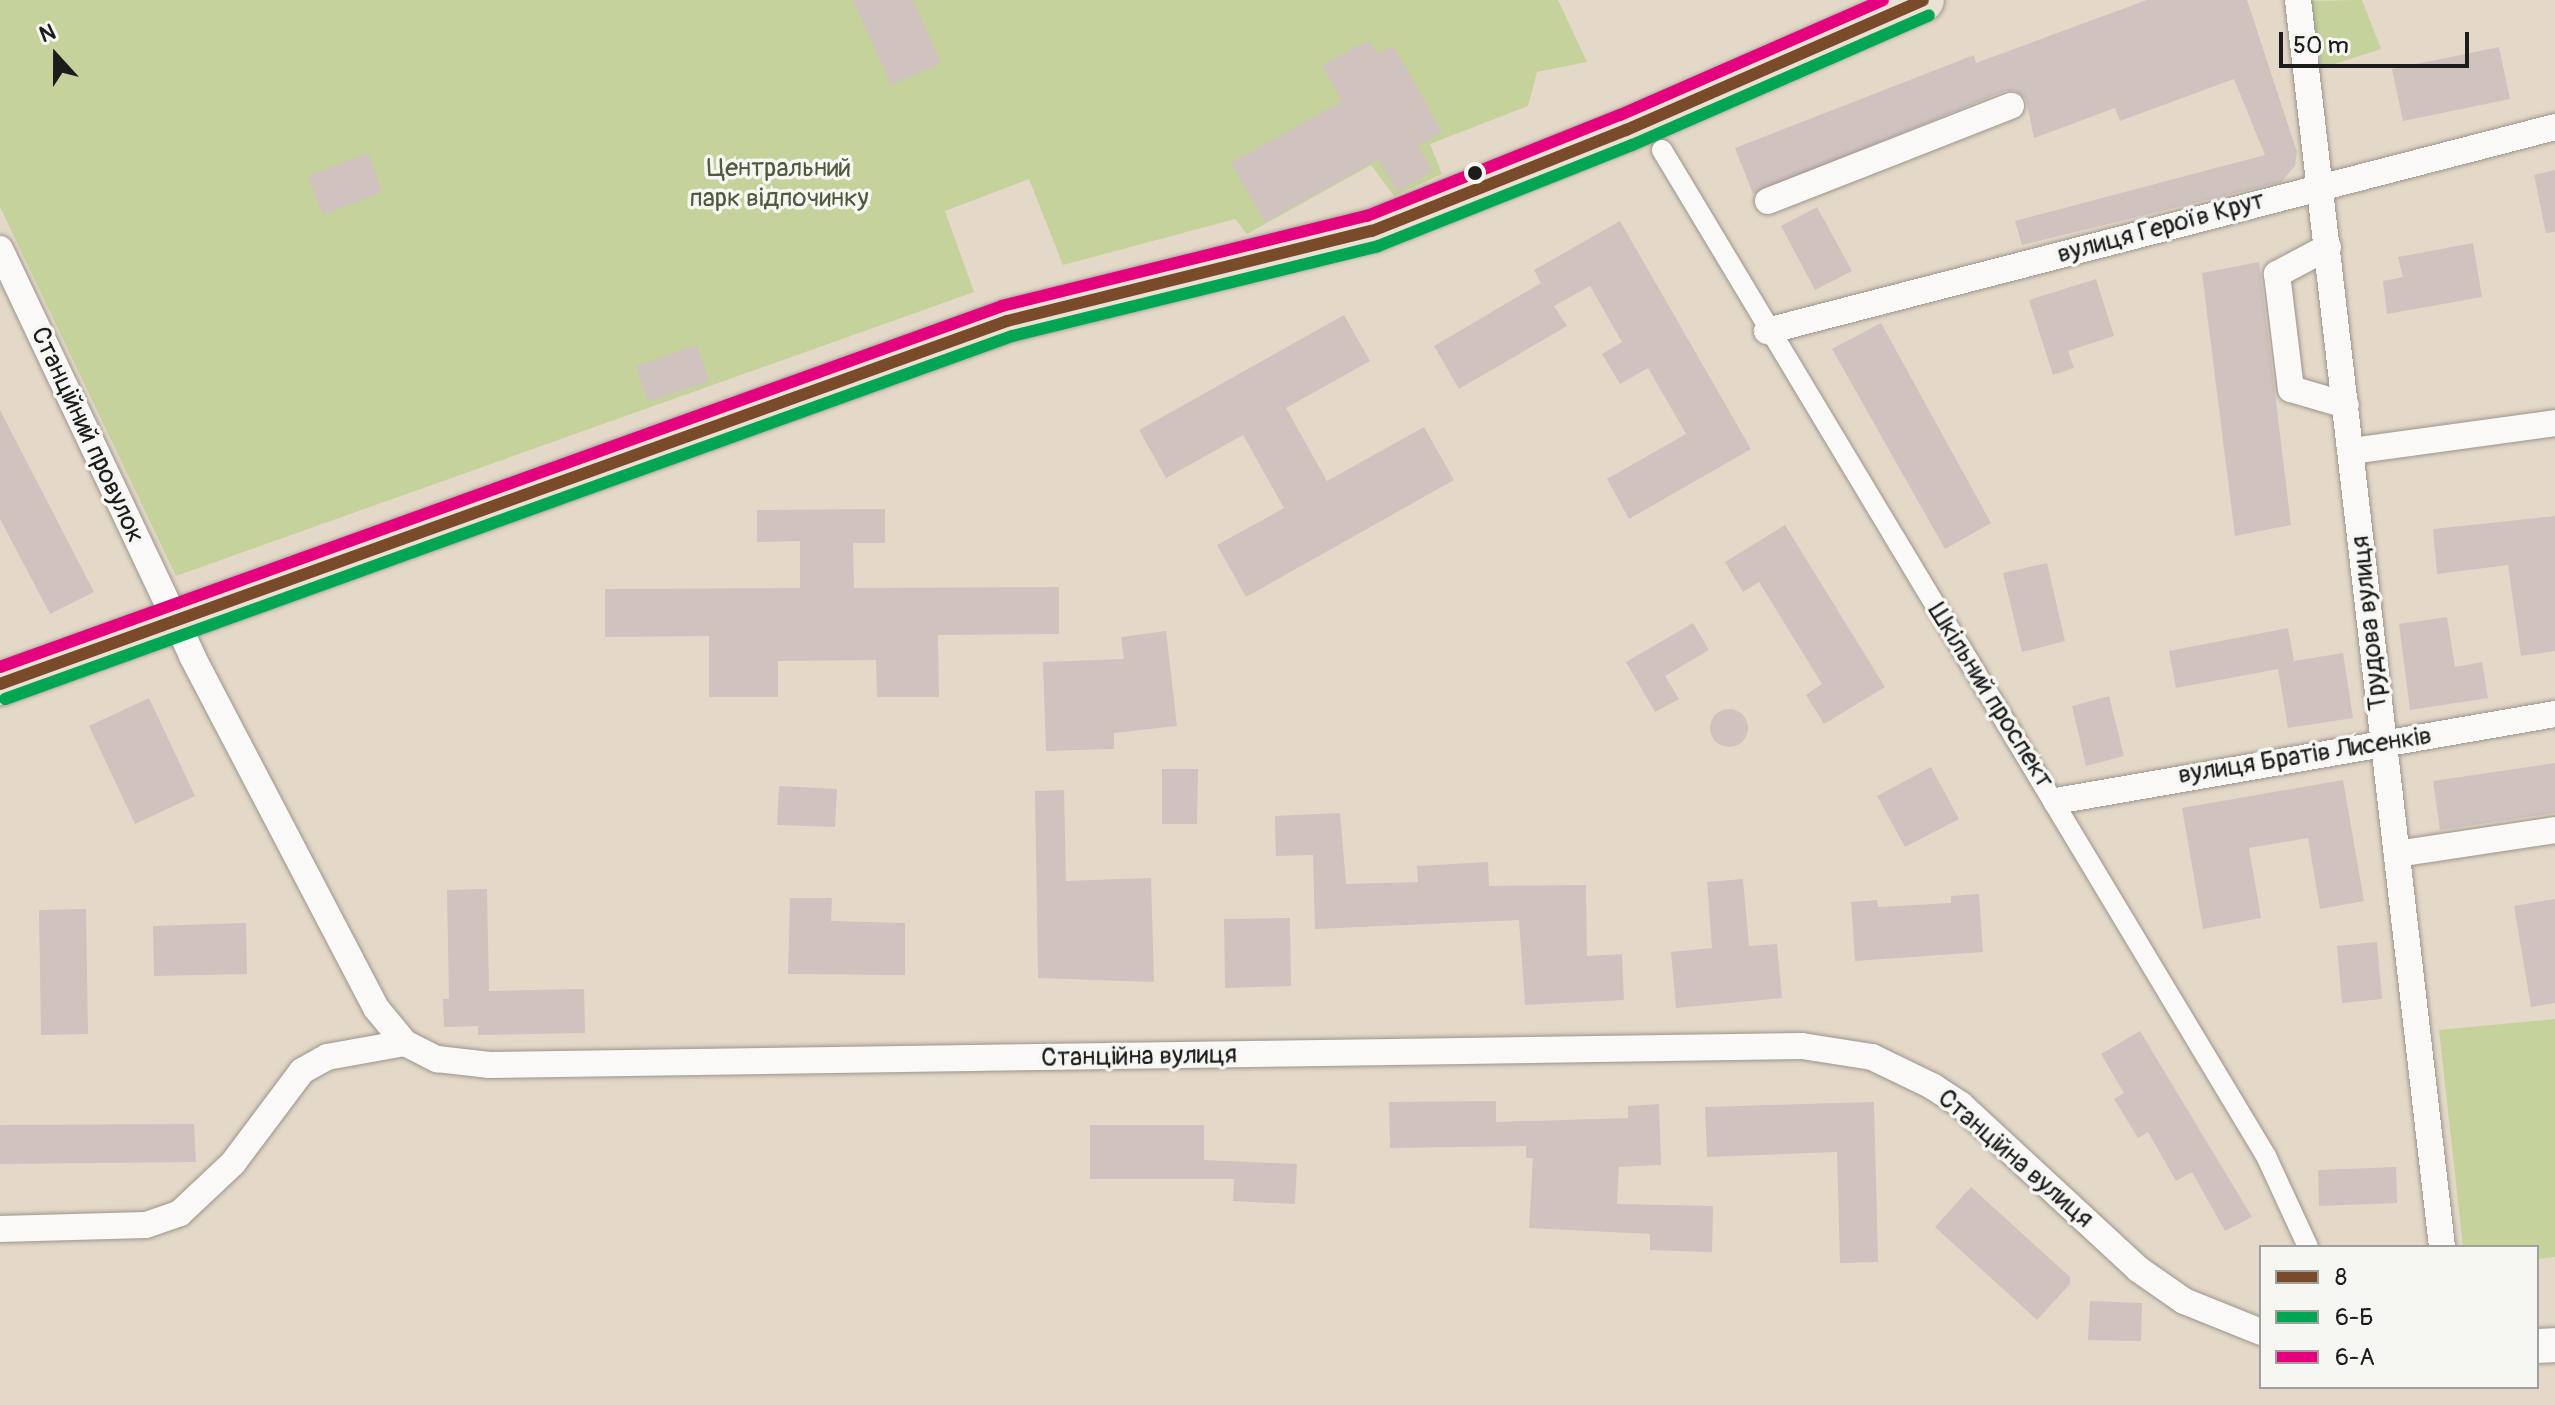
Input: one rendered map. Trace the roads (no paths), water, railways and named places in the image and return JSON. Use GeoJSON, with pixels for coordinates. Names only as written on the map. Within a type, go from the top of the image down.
{"type":"FeatureCollection","features":[{"type":"Feature","properties":{"kind":"main road"},"geometry":{"type":"LineString","coordinates":[[0,684],[1007,321],[1372,231],[1626,130],[1923,0]]}},
{"type":"Feature","properties":{"kind":"street","name":"Трудова вулиця"},"geometry":{"type":"LineString","coordinates":[[2298,0],[2442,1245]]}},
{"type":"Feature","properties":{"kind":"street"},"geometry":{"type":"LineString","coordinates":[[1768,201],[2011,106]]}},
{"type":"Feature","properties":{"kind":"street","name":"вулиця Героїв Крут"},"geometry":{"type":"LineString","coordinates":[[1767,331],[2555,127]]}},
{"type":"Feature","properties":{"kind":"street","name":"Шкільний проспект"},"geometry":{"type":"LineString","coordinates":[[1662,150],[1767,331],[2056,801],[2266,1156],[2307,1245]]}},
{"type":"Feature","properties":{"kind":"street"},"geometry":{"type":"LineString","coordinates":[[2328,247],[2277,274],[2291,389],[2346,405]]}},
{"type":"Feature","properties":{"kind":"street","name":"Станційний провулок"},"geometry":{"type":"LineString","coordinates":[[0,249],[174,620],[376,1008],[405,1043]]}},
{"type":"Feature","properties":{"kind":"street"},"geometry":{"type":"LineString","coordinates":[[2351,451],[2555,423]]}},
{"type":"Feature","properties":{"kind":"street","name":"вулиця Братів Лисенків"},"geometry":{"type":"LineString","coordinates":[[2056,801],[2555,714]]}},
{"type":"Feature","properties":{"kind":"street"},"geometry":{"type":"LineString","coordinates":[[2397,854],[2555,830]]}},
{"type":"Feature","properties":{"kind":"street"},"geometry":{"type":"LineString","coordinates":[[0,1229],[146,1225],[180,1213],[233,1163],[302,1071],[327,1057],[405,1043]]}},
{"type":"Feature","properties":{"kind":"street","name":"Станційна вулиця"},"geometry":{"type":"LineString","coordinates":[[405,1043],[437,1059],[490,1065],[1750,1046],[1838,1050],[1882,1061],[1942,1092],[2138,1269],[2209,1314],[2259,1331]]}},
{"type":"Feature","properties":{"kind":"park label","name":"Центральний парк відпочинку"},"geometry":{"type":"Point","coordinates":[779,184]}}]}
